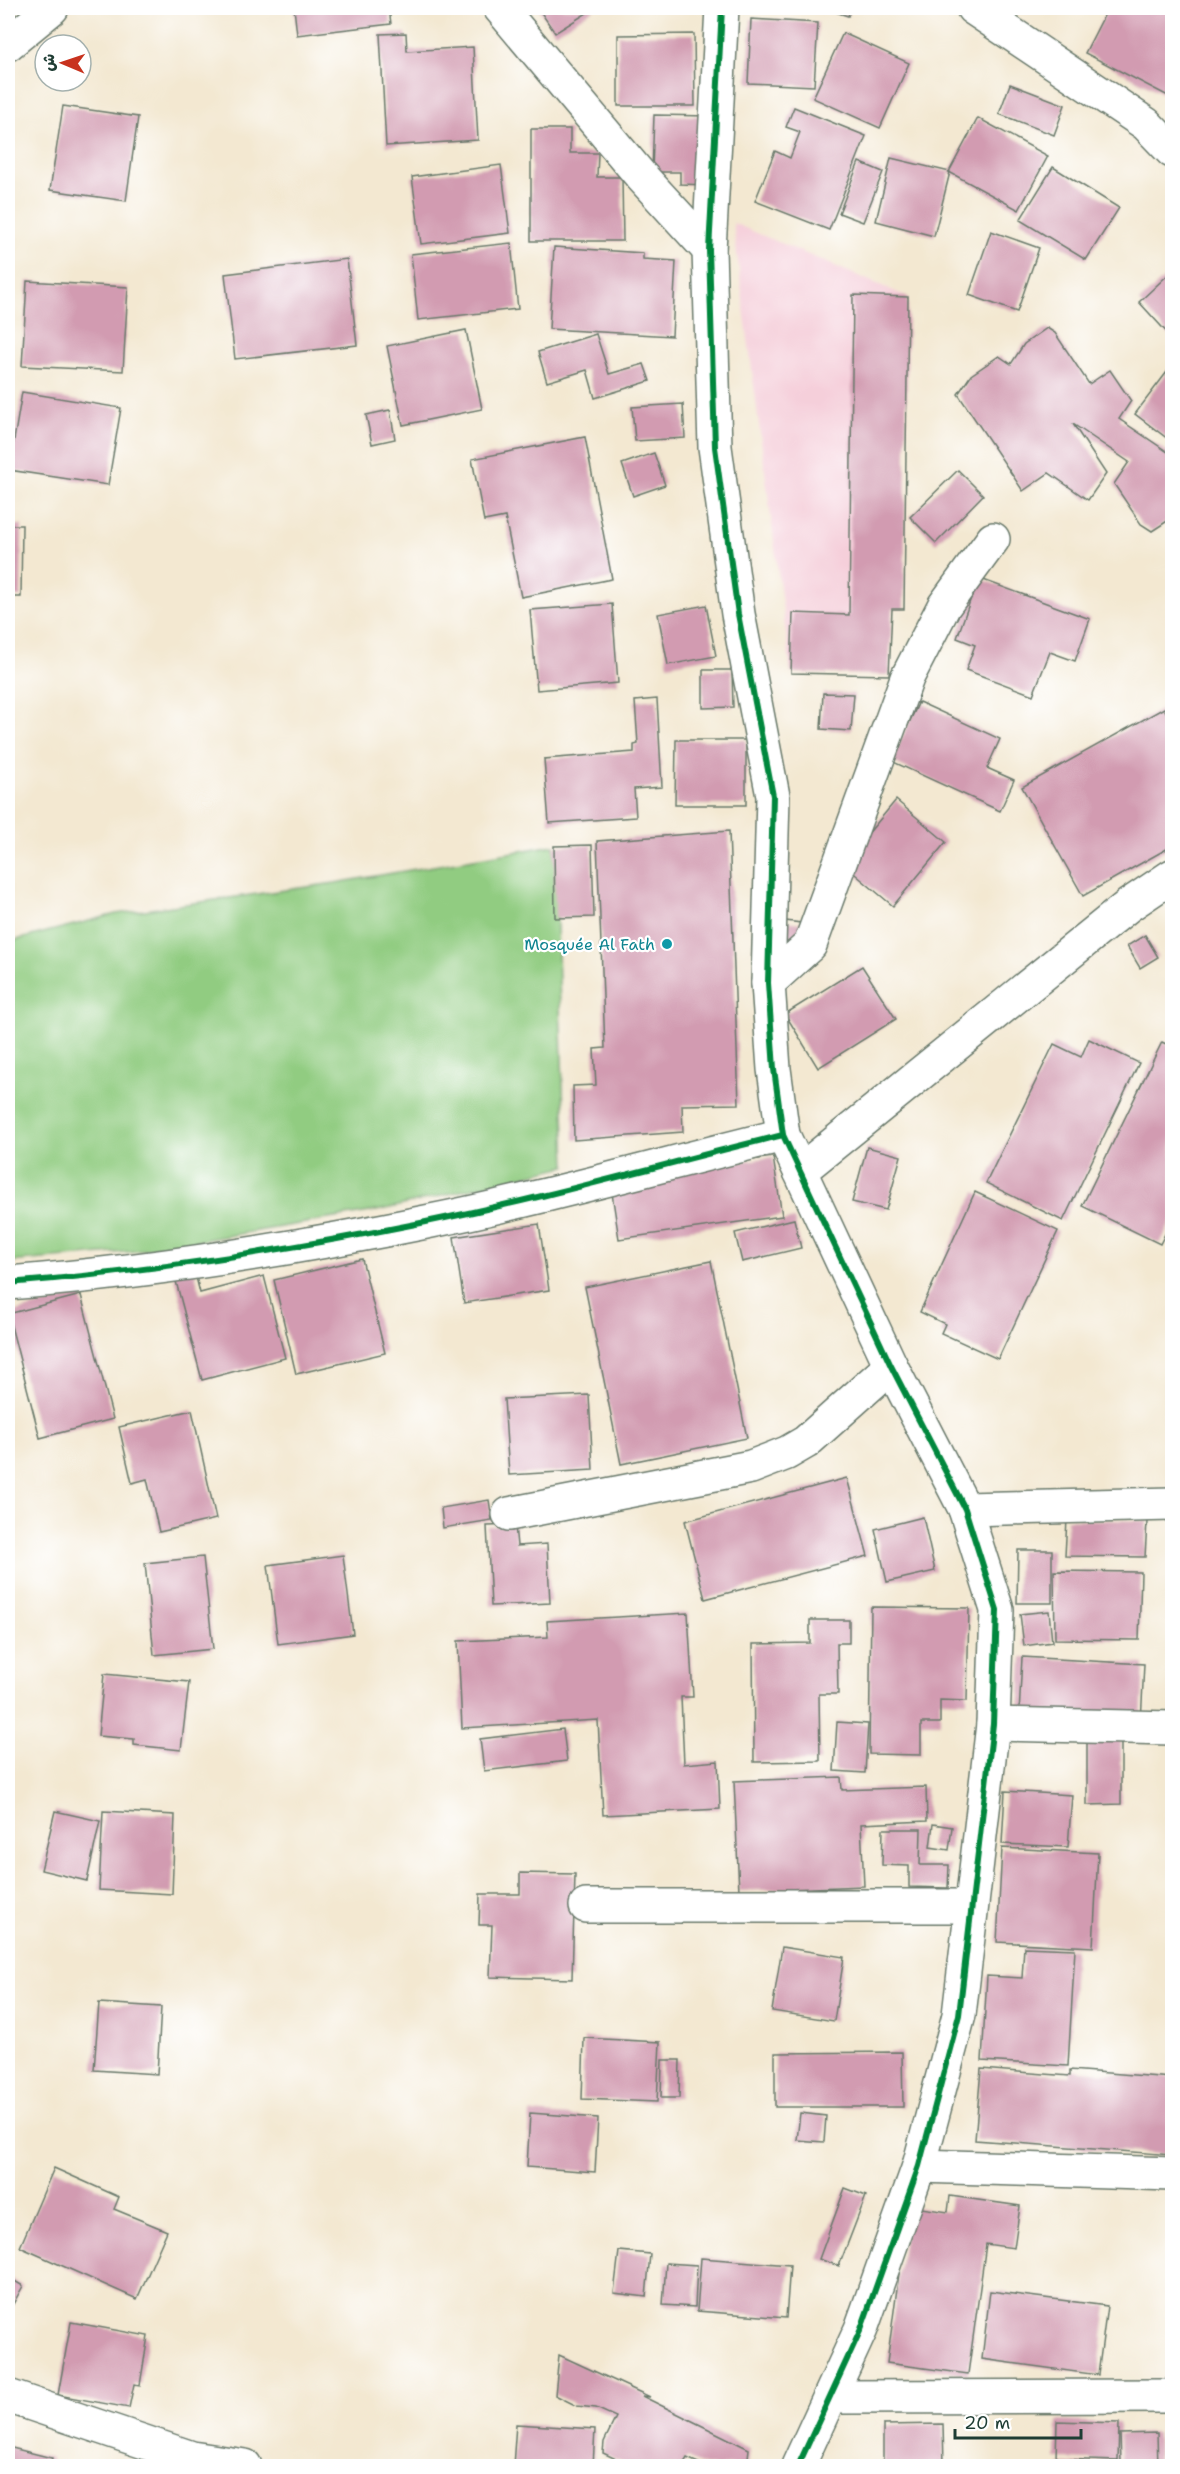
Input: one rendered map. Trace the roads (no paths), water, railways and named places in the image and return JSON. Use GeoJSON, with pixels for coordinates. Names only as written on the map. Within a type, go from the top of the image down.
{"type":"FeatureCollection","features":[{"type":"Feature","properties":{"kind":"street"},"geometry":{"type":"LineString","coordinates":[[8,44],[52,8]]}},
{"type":"Feature","properties":{"kind":"street"},"geometry":{"type":"LineString","coordinates":[[500,8],[641,176],[709,250]]}},
{"type":"Feature","properties":{"kind":"street"},"geometry":{"type":"LineString","coordinates":[[722,8],[709,250],[715,447],[738,614],[773,796],[768,983],[774,1070],[783,1136],[891,1366],[965,1509],[997,1611],[993,1724],[959,2015],[920,2166],[861,2329],[798,2466]]}},
{"type":"Feature","properties":{"kind":"street"},"geometry":{"type":"LineString","coordinates":[[973,8],[1146,124],[1173,150]]}},
{"type":"Feature","properties":{"kind":"street"},"geometry":{"type":"LineString","coordinates":[[768,983],[810,945],[907,678],[945,606],[993,539]]}},
{"type":"Feature","properties":{"kind":"street"},"geometry":{"type":"LineString","coordinates":[[800,1171],[1129,905],[1173,876]]}},
{"type":"Feature","properties":{"kind":"street"},"geometry":{"type":"LineString","coordinates":[[8,1283],[99,1276],[218,1260],[427,1222],[783,1136]]}},
{"type":"Feature","properties":{"kind":"street"},"geometry":{"type":"LineString","coordinates":[[509,1514],[751,1467],[787,1453],[806,1442],[891,1366]]}},
{"type":"Feature","properties":{"kind":"street"},"geometry":{"type":"LineString","coordinates":[[965,1509],[1173,1504]]}},
{"type":"Feature","properties":{"kind":"street"},"geometry":{"type":"LineString","coordinates":[[993,1724],[1173,1728]]}},
{"type":"Feature","properties":{"kind":"street"},"geometry":{"type":"LineString","coordinates":[[586,1906],[971,1906]]}},
{"type":"Feature","properties":{"kind":"street"},"geometry":{"type":"LineString","coordinates":[[920,2166],[1173,2174]]}},
{"type":"Feature","properties":{"kind":"street"},"geometry":{"type":"LineString","coordinates":[[8,2396],[192,2458],[245,2466]]}},
{"type":"Feature","properties":{"kind":"street"},"geometry":{"type":"LineString","coordinates":[[831,2397],[1173,2396]]}},
{"type":"Feature","properties":{"kind":"place","name":"Mosquée Al Fath"},"geometry":{"type":"Point","coordinates":[667,944]}}]}
